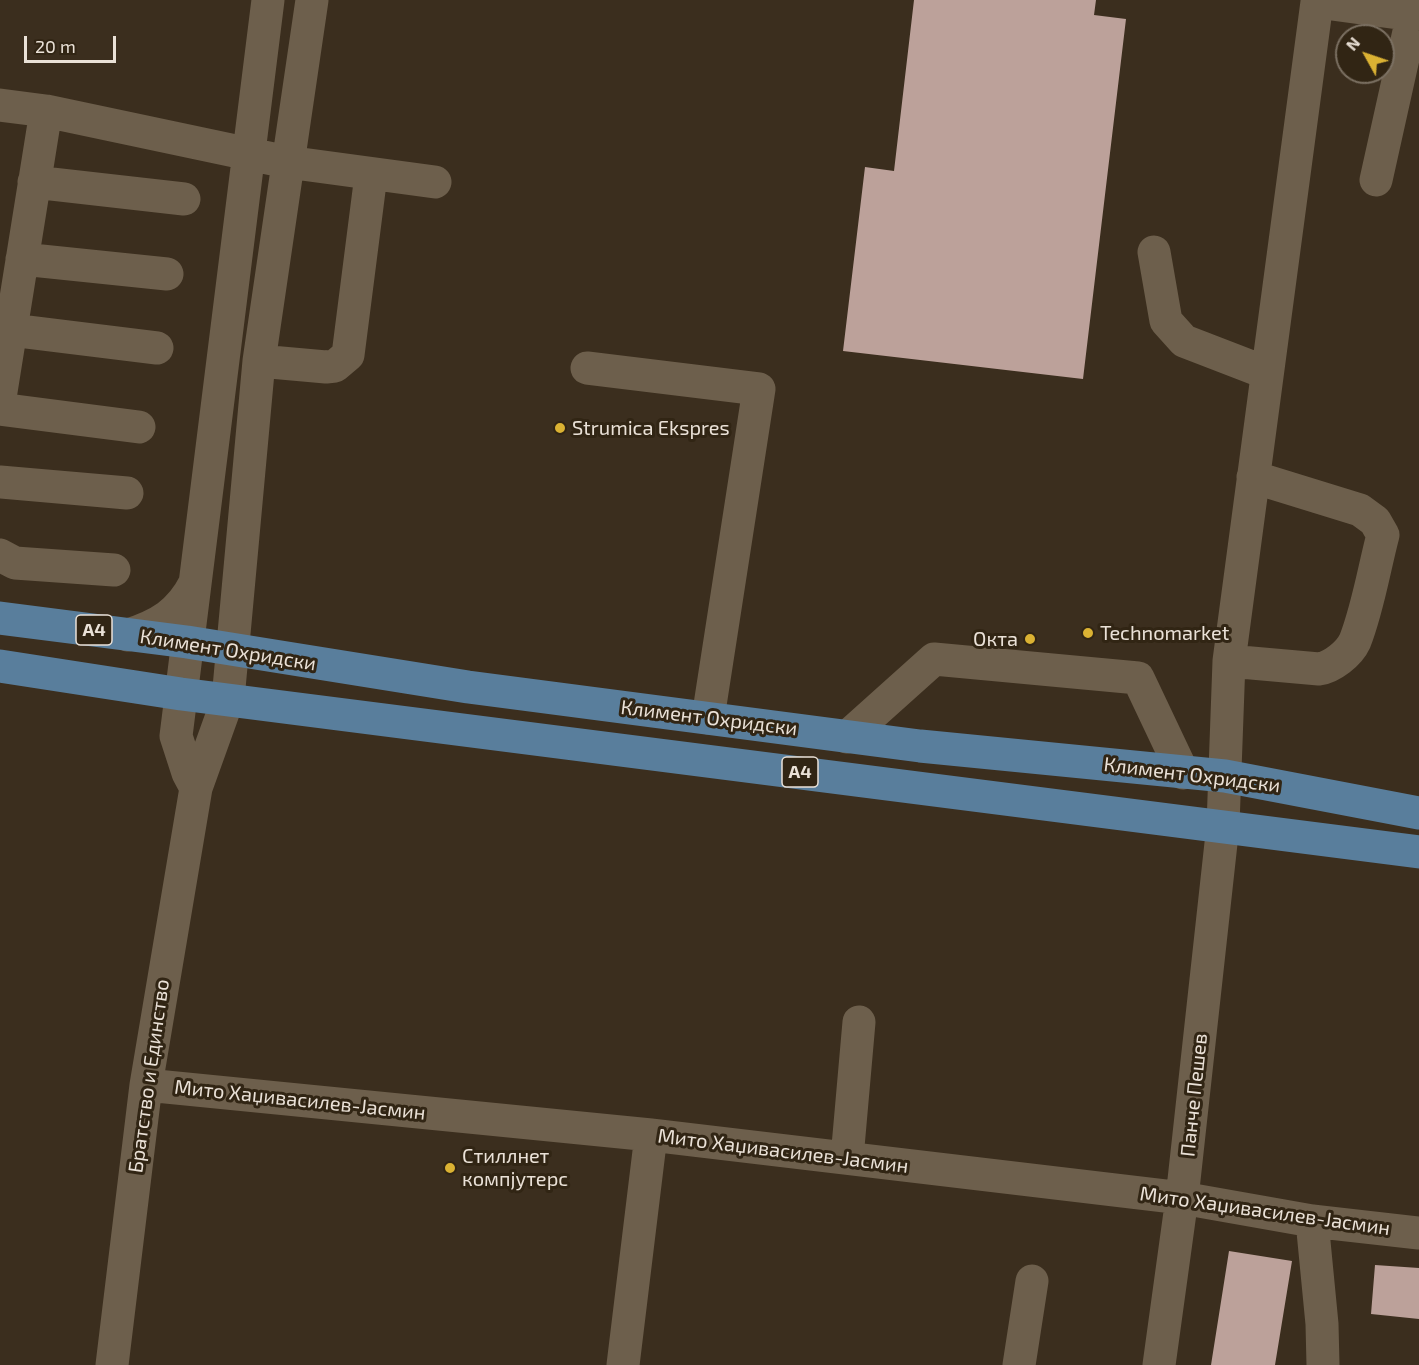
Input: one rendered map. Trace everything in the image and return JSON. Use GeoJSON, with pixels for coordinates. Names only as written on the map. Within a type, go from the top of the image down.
{"type":"FeatureCollection","features":[{"type":"Feature","properties":{"kind":"main road","name":"Климент Охридски"},"geometry":{"type":"LineString","coordinates":[[0,618],[187,642],[295,661],[847,737],[1225,776],[1419,813]]}},
{"type":"Feature","properties":{"kind":"main road","name":"A4"},"geometry":{"type":"LineString","coordinates":[[0,666],[181,694],[1223,825],[1419,852]]}},
{"type":"Feature","properties":{"kind":"street"},"geometry":{"type":"LineString","coordinates":[[196,788],[188,773],[176,736],[251,152],[268,0]]}},
{"type":"Feature","properties":{"kind":"street"},"geometry":{"type":"LineString","coordinates":[[295,661],[270,648],[257,632],[244,594],[240,555],[259,361],[312,0]]}},
{"type":"Feature","properties":{"kind":"street"},"geometry":{"type":"LineString","coordinates":[[1317,1],[1414,8],[1376,180]]}},
{"type":"Feature","properties":{"kind":"street","name":"Панче Пешев"},"geometry":{"type":"LineString","coordinates":[[1159,1365],[1182,1198],[1223,825],[1228,661],[1317,1]]}},
{"type":"Feature","properties":{"kind":"street"},"geometry":{"type":"LineString","coordinates":[[0,105],[46,111],[251,152],[287,162],[435,182]]}},
{"type":"Feature","properties":{"kind":"street"},"geometry":{"type":"LineString","coordinates":[[0,398],[46,111]]}},
{"type":"Feature","properties":{"kind":"street"},"geometry":{"type":"LineString","coordinates":[[259,361],[326,367],[335,366],[348,355],[371,175]]}},
{"type":"Feature","properties":{"kind":"street"},"geometry":{"type":"LineString","coordinates":[[34,182],[184,199]]}},
{"type":"Feature","properties":{"kind":"street"},"geometry":{"type":"LineString","coordinates":[[1154,252],[1166,321],[1184,341],[1267,373]]}},
{"type":"Feature","properties":{"kind":"street"},"geometry":{"type":"LineString","coordinates":[[22,259],[167,274]]}},
{"type":"Feature","properties":{"kind":"street"},"geometry":{"type":"LineString","coordinates":[[11,330],[156,348]]}},
{"type":"Feature","properties":{"kind":"street"},"geometry":{"type":"LineString","coordinates":[[587,368],[759,389],[708,718]]}},
{"type":"Feature","properties":{"kind":"street"},"geometry":{"type":"LineString","coordinates":[[0,409],[139,427]]}},
{"type":"Feature","properties":{"kind":"street"},"geometry":{"type":"LineString","coordinates":[[1228,661],[1318,669],[1327,668],[1340,658],[1354,643],[1383,535],[1375,521],[1360,510],[1253,477]]}},
{"type":"Feature","properties":{"kind":"street"},"geometry":{"type":"LineString","coordinates":[[0,482],[127,493]]}},
{"type":"Feature","properties":{"kind":"street"},"geometry":{"type":"LineString","coordinates":[[0,555],[15,563],[114,570]]}},
{"type":"Feature","properties":{"kind":"street","name":"Братство и Единство"},"geometry":{"type":"LineString","coordinates":[[111,1365],[146,1085],[196,788],[228,699],[234,651],[240,555]]}},
{"type":"Feature","properties":{"kind":"street"},"geometry":{"type":"LineString","coordinates":[[128,635],[166,620],[181,606],[195,581]]}},
{"type":"Feature","properties":{"kind":"street"},"geometry":{"type":"LineString","coordinates":[[847,737],[934,659],[1138,678],[1183,773]]}},
{"type":"Feature","properties":{"kind":"street"},"geometry":{"type":"LineString","coordinates":[[847,1158],[859,1023]]}},
{"type":"Feature","properties":{"kind":"street","name":"Мито Хаџивасилев-Јасмин"},"geometry":{"type":"LineString","coordinates":[[146,1085],[651,1135],[1182,1198],[1312,1221],[1419,1233]]}},
{"type":"Feature","properties":{"kind":"street"},"geometry":{"type":"LineString","coordinates":[[623,1365],[651,1135]]}},
{"type":"Feature","properties":{"kind":"street"},"geometry":{"type":"LineString","coordinates":[[1312,1221],[1322,1324],[1323,1365]]}},
{"type":"Feature","properties":{"kind":"street"},"geometry":{"type":"LineString","coordinates":[[1018,1365],[1032,1281]]}},
{"type":"Feature","properties":{"kind":"building"},"geometry":{"type":"Polygon","coordinates":[[[914,0],[1096,0],[1094,15],[1126,19],[1083,379],[843,351],[865,167],[894,171],[914,0]]]}},
{"type":"Feature","properties":{"kind":"building"},"geometry":{"type":"Polygon","coordinates":[[[1229,1251],[1292,1261],[1275,1365],[1211,1365],[1229,1251]]]}},
{"type":"Feature","properties":{"kind":"building"},"geometry":{"type":"Polygon","coordinates":[[[1375,1265],[1419,1268],[1419,1319],[1371,1314],[1375,1265]]]}},
{"type":"Feature","properties":{"kind":"place","name":"Strumica Ekspres"},"geometry":{"type":"Point","coordinates":[560,428]}},
{"type":"Feature","properties":{"kind":"place","name":"Technomarket"},"geometry":{"type":"Point","coordinates":[1088,633]}},
{"type":"Feature","properties":{"kind":"place","name":"Окта"},"geometry":{"type":"Point","coordinates":[1030,639]}},
{"type":"Feature","properties":{"kind":"place","name":"Стиллнет компјутерс"},"geometry":{"type":"Point","coordinates":[450,1168]}}]}
